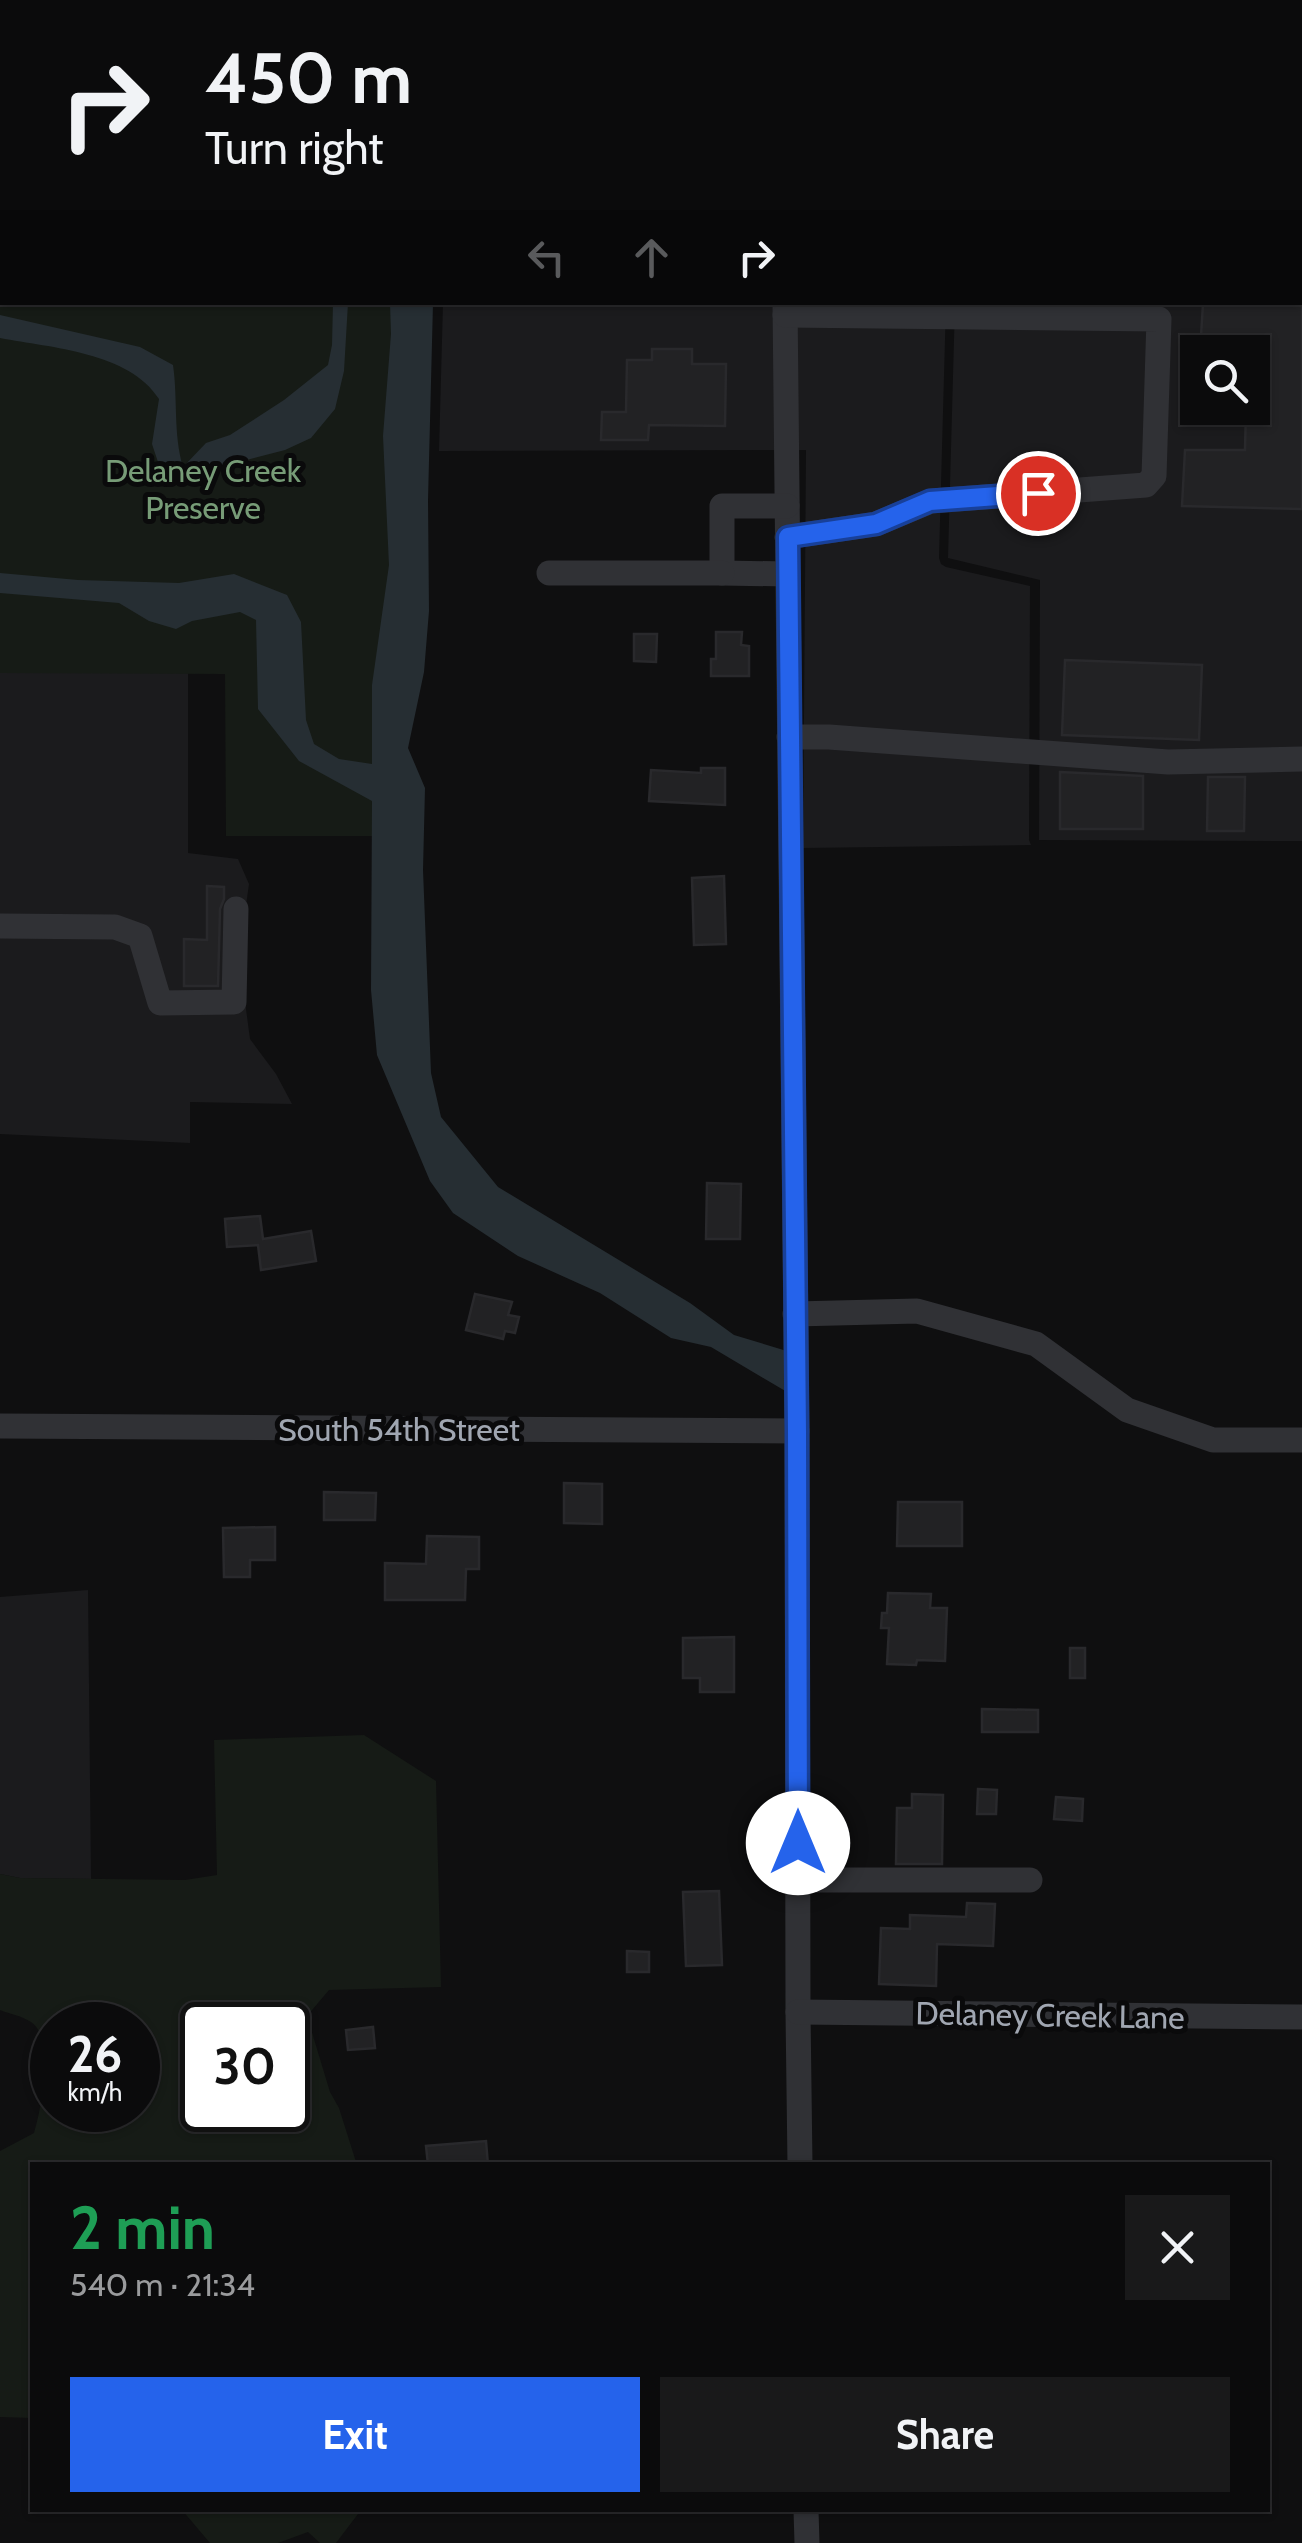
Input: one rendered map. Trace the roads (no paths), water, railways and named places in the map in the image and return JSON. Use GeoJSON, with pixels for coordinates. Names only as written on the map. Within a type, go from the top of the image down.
{"type":"FeatureCollection","features":[{"type":"Feature","properties":{"kind":"street"},"geometry":{"type":"LineString","coordinates":[[788,537],[876,524],[930,501],[1146,484],[1154,476],[1158,319],[785,309],[800,2162]]}},
{"type":"Feature","properties":{"kind":"street"},"geometry":{"type":"LineString","coordinates":[[722,573],[722,506],[787,506]]}},
{"type":"Feature","properties":{"kind":"street"},"geometry":{"type":"LineString","coordinates":[[549,573],[788,574]]}},
{"type":"Feature","properties":{"kind":"street"},"geometry":{"type":"LineString","coordinates":[[789,736],[1168,762],[1302,759]]}},
{"type":"Feature","properties":{"kind":"street"},"geometry":{"type":"LineString","coordinates":[[0,926],[116,928],[140,936],[160,1004],[234,1002],[236,909]]}},
{"type":"Feature","properties":{"kind":"street"},"geometry":{"type":"LineString","coordinates":[[795,1314],[917,1311],[1036,1344],[1127,1410],[1213,1440],[1302,1440]]}},
{"type":"Feature","properties":{"kind":"street","name":"South 54th Street"},"geometry":{"type":"LineString","coordinates":[[0,1426],[797,1431]]}},
{"type":"Feature","properties":{"kind":"street"},"geometry":{"type":"LineString","coordinates":[[798,1880],[1030,1880]]}},
{"type":"Feature","properties":{"kind":"street","name":"Delaney Creek Lane"},"geometry":{"type":"LineString","coordinates":[[798,2012],[1302,2017]]}},
{"type":"Feature","properties":{"kind":"street"},"geometry":{"type":"LineString","coordinates":[[806,2512],[807,2543]]}},
{"type":"Feature","properties":{"kind":"park label","name":"Delaney Creek Preserve"},"geometry":{"type":"Point","coordinates":[203,488]}}]}
